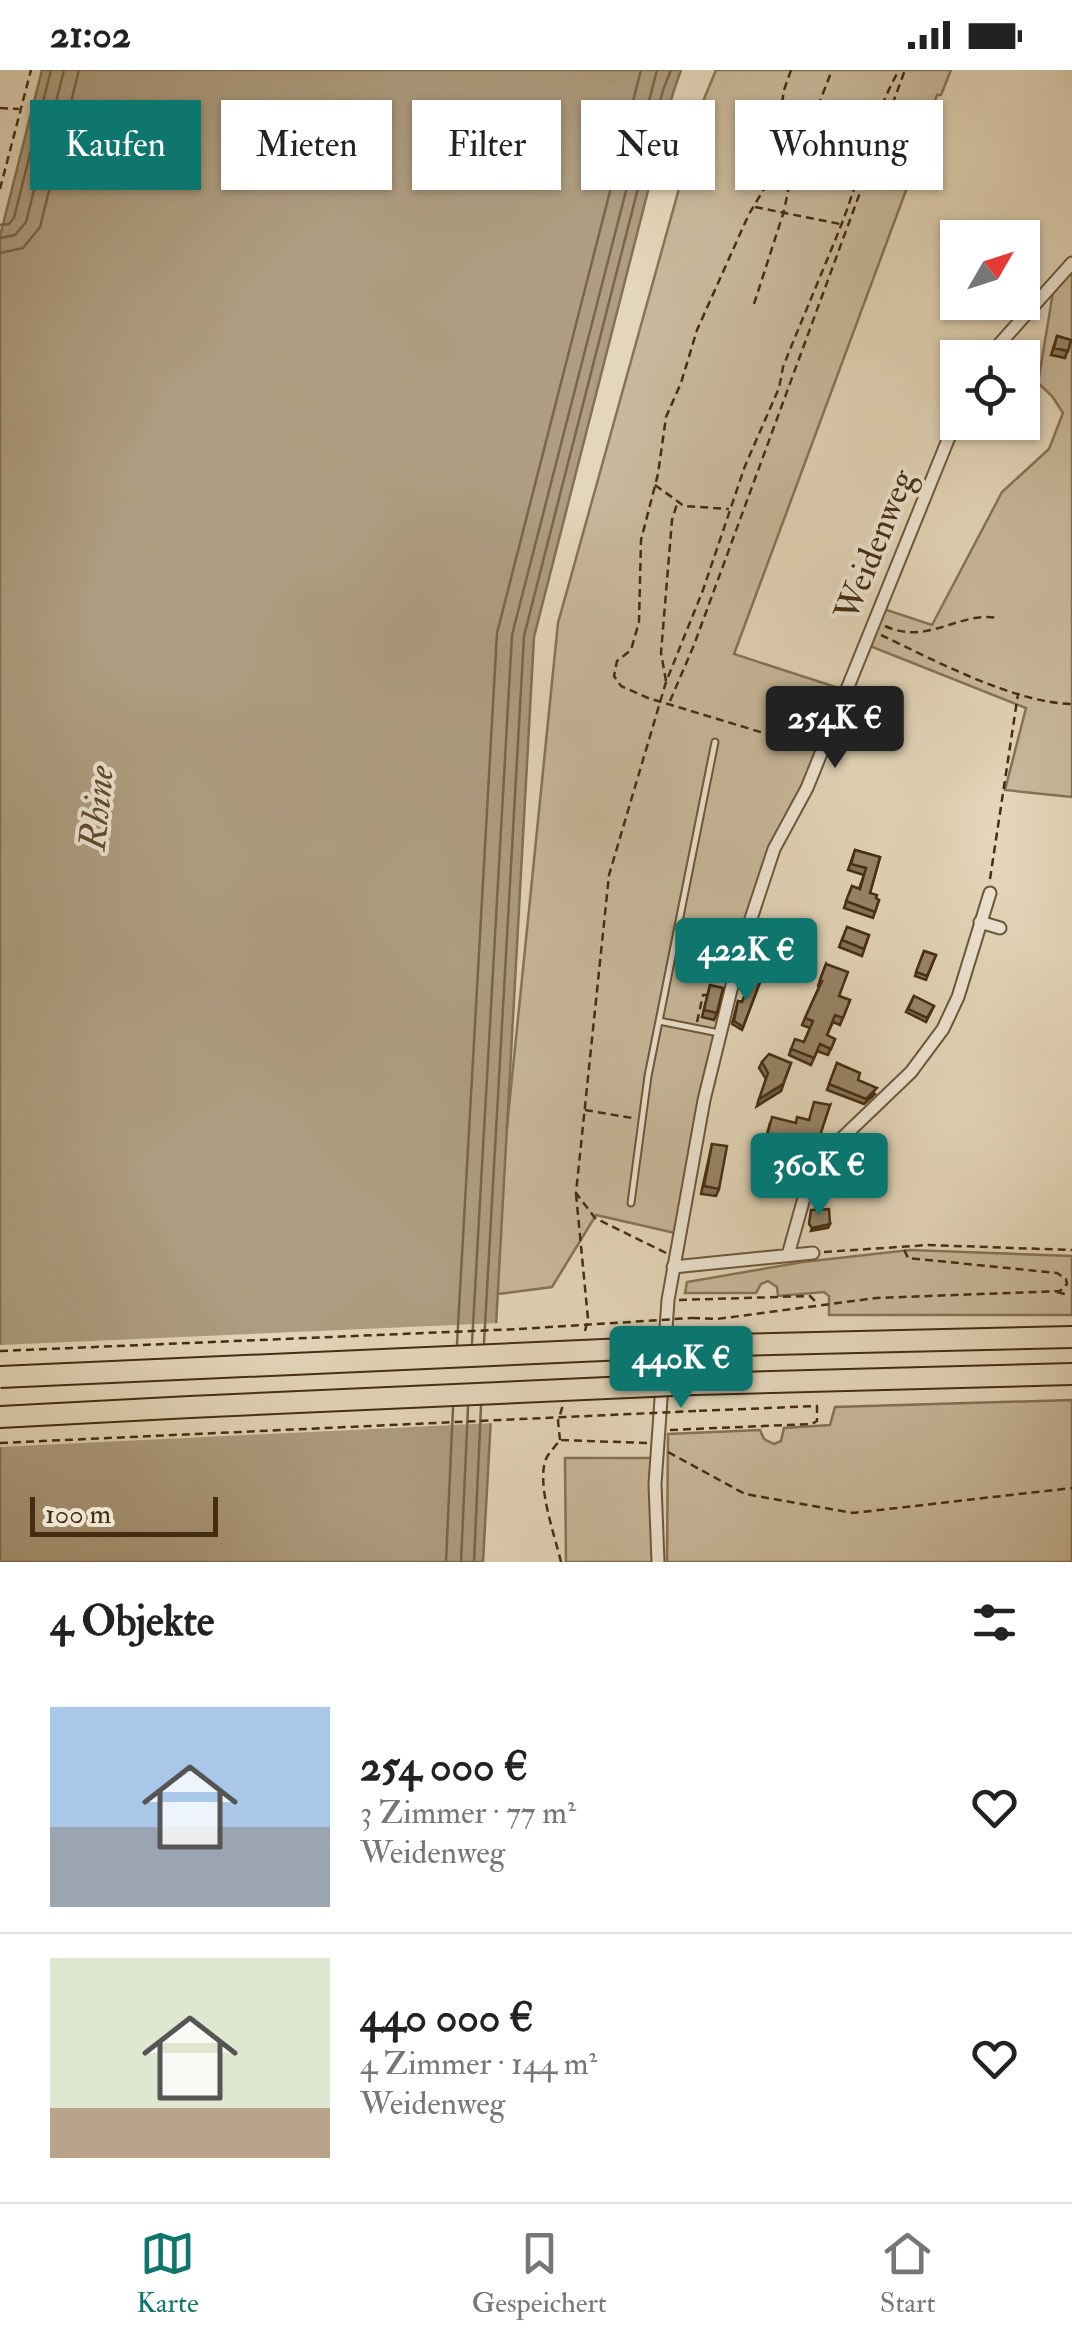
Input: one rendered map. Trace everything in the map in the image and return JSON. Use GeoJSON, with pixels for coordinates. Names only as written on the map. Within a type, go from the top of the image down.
{"type":"FeatureCollection","features":[{"type":"Feature","properties":{"kind":"highway"},"geometry":{"type":"LineString","coordinates":[[0,1377],[693,1346],[1072,1337]]}},
{"type":"Feature","properties":{"kind":"highway"},"geometry":{"type":"LineString","coordinates":[[0,1417],[695,1384],[1072,1374]]}},
{"type":"Feature","properties":{"kind":"street"},"geometry":{"type":"LineString","coordinates":[[1003,340],[1072,262]]}},
{"type":"Feature","properties":{"kind":"street","name":"Weidenweg"},"geometry":{"type":"LineString","coordinates":[[658,1562],[658,1440],[668,1300],[704,1100],[754,905],[774,850],[807,788],[948,440]]}},
{"type":"Feature","properties":{"kind":"street"},"geometry":{"type":"LineString","coordinates":[[788,1255],[810,1173],[911,1072],[943,1030],[958,998],[990,893]]}},
{"type":"Feature","properties":{"kind":"street"},"geometry":{"type":"LineString","coordinates":[[980,922],[1000,928]]}},
{"type":"Feature","properties":{"kind":"street"},"geometry":{"type":"LineString","coordinates":[[674,1262],[813,1253]]}},
{"type":"Feature","properties":{"kind":"lane"},"geometry":{"type":"LineString","coordinates":[[631,1202],[659,1021],[716,742]]}},
{"type":"Feature","properties":{"kind":"lane"},"geometry":{"type":"LineString","coordinates":[[659,1021],[721,1033]]}},
{"type":"Feature","properties":{"kind":"path"},"geometry":{"type":"LineString","coordinates":[[0,189],[31,70]]}},
{"type":"Feature","properties":{"kind":"path"},"geometry":{"type":"LineString","coordinates":[[791,70],[764,189],[696,330],[666,417],[655,485],[640,540],[638,622],[631,650],[616,661],[614,676],[616,682],[634,692],[821,750]]}},
{"type":"Feature","properties":{"kind":"path"},"geometry":{"type":"LineString","coordinates":[[754,304],[791,176],[832,70]]}},
{"type":"Feature","properties":{"kind":"path"},"geometry":{"type":"LineString","coordinates":[[583,1336],[588,1319],[576,1192],[609,875],[666,682],[704,590],[745,466],[779,388],[783,367],[842,224],[856,175],[878,123],[881,101],[899,70]]}},
{"type":"Feature","properties":{"kind":"path"},"geometry":{"type":"LineString","coordinates":[[670,702],[905,70]]}},
{"type":"Feature","properties":{"kind":"path"},"geometry":{"type":"LineString","coordinates":[[0,108],[21,109]]}},
{"type":"Feature","properties":{"kind":"path"},"geometry":{"type":"LineString","coordinates":[[754,206],[842,224]]}},
{"type":"Feature","properties":{"kind":"path"},"geometry":{"type":"LineString","coordinates":[[655,485],[677,504],[706,510],[731,509]]}},
{"type":"Feature","properties":{"kind":"path"},"geometry":{"type":"LineString","coordinates":[[666,682],[661,653],[672,520],[677,504]]}},
{"type":"Feature","properties":{"kind":"path"},"geometry":{"type":"LineString","coordinates":[[873,626],[903,634],[932,631],[985,616],[998,618]]}},
{"type":"Feature","properties":{"kind":"path"},"geometry":{"type":"LineString","coordinates":[[873,626],[939,662],[1018,693],[1051,704],[1072,704]]}},
{"type":"Feature","properties":{"kind":"path"},"geometry":{"type":"LineString","coordinates":[[990,893],[991,858],[1017,718],[1018,693]]}},
{"type":"Feature","properties":{"kind":"path"},"geometry":{"type":"LineString","coordinates":[[696,1028],[704,988],[710,989]]}},
{"type":"Feature","properties":{"kind":"path"},"geometry":{"type":"LineString","coordinates":[[584,1110],[642,1120]]}},
{"type":"Feature","properties":{"kind":"path"},"geometry":{"type":"LineString","coordinates":[[576,1192],[595,1218],[674,1262]]}},
{"type":"Feature","properties":{"kind":"path"},"geometry":{"type":"LineString","coordinates":[[0,1350],[717,1319],[876,1298],[1056,1291],[1067,1284],[1063,1275],[908,1258],[903,1246]]}},
{"type":"Feature","properties":{"kind":"path"},"geometry":{"type":"LineString","coordinates":[[813,1253],[903,1246],[1072,1250]]}},
{"type":"Feature","properties":{"kind":"path"},"geometry":{"type":"LineString","coordinates":[[1056,1291],[1070,1295]]}},
{"type":"Feature","properties":{"kind":"path"},"geometry":{"type":"LineString","coordinates":[[668,1300],[810,1296],[820,1306]]}},
{"type":"Feature","properties":{"kind":"path"},"geometry":{"type":"LineString","coordinates":[[561,1562],[550,1520],[544,1466],[560,1440],[558,1422],[563,1404]]}},
{"type":"Feature","properties":{"kind":"path"},"geometry":{"type":"LineString","coordinates":[[0,1443],[817,1406],[817,1421],[658,1440],[560,1440]]}},
{"type":"Feature","properties":{"kind":"path"},"geometry":{"type":"LineString","coordinates":[[658,1440],[746,1494],[828,1510],[853,1512],[1072,1488]]}},
{"type":"Feature","properties":{"kind":"shaded area"},"geometry":{"type":"Polygon","coordinates":[[[716,70],[951,70],[935,100],[735,100],[735,190],[906,190],[734,654],[842,689],[801,791],[767,857],[675,1233],[596,1215],[552,1287],[490,1295],[558,623],[679,190],[715,190],[715,100],[704,99],[716,70]]]}},
{"type":"Feature","properties":{"kind":"shaded area"},"geometry":{"type":"Polygon","coordinates":[[[1072,272],[1072,797],[1005,790],[1026,708],[870,646],[884,609],[932,625],[1002,492],[1049,449],[1063,413],[1040,385],[1053,292],[1072,272]]]}},
{"type":"Feature","properties":{"kind":"shaded area"},"geometry":{"type":"Polygon","coordinates":[[[910,1250],[1072,1256],[1072,1315],[829,1315],[829,1296],[824,1292],[778,1296],[777,1287],[768,1281],[756,1293],[685,1293],[687,1282],[803,1262],[910,1250]]]}},
{"type":"Feature","properties":{"kind":"shaded area"},"geometry":{"type":"Polygon","coordinates":[[[1072,1400],[1072,1562],[667,1562],[668,1434],[760,1430],[764,1439],[774,1444],[781,1441],[784,1428],[830,1425],[835,1407],[1072,1400]]]}},
{"type":"Feature","properties":{"kind":"shaded area"},"geometry":{"type":"Polygon","coordinates":[[[565,1458],[652,1458],[654,1562],[566,1562],[565,1458]]]}},
{"type":"Feature","properties":{"kind":"water","name":"Rhine"},"geometry":{"type":"Polygon","coordinates":[[[42,70],[681,70],[671,100],[581,100],[581,190],[648,190],[534,637],[483,1562],[0,1562],[0,236],[30,117],[30,190],[201,190],[201,100],[34,100],[42,70]]]}},
{"type":"Feature","properties":{"kind":"pier"},"geometry":{"type":"Polygon","coordinates":[[[500,1323],[495,1423],[0,1447],[0,1345],[500,1323]]]}},
{"type":"Feature","properties":{"kind":"building"},"geometry":{"type":"Polygon","coordinates":[[[1057,336],[1071,340],[1068,351],[1054,348],[1057,336]]]}},
{"type":"Feature","properties":{"kind":"building"},"geometry":{"type":"Polygon","coordinates":[[[855,850],[880,857],[870,893],[879,900],[875,912],[846,901],[852,886],[860,889],[866,868],[851,864],[855,850]]]}},
{"type":"Feature","properties":{"kind":"building"},"geometry":{"type":"Polygon","coordinates":[[[847,927],[869,935],[864,949],[842,940],[847,927]]]}},
{"type":"Feature","properties":{"kind":"building"},"geometry":{"type":"Polygon","coordinates":[[[924,951],[936,955],[927,976],[916,972],[924,951]]]}},
{"type":"Feature","properties":{"kind":"building"},"geometry":{"type":"Polygon","coordinates":[[[826,964],[848,972],[839,996],[850,1000],[843,1018],[835,1015],[827,1035],[835,1039],[831,1049],[820,1044],[814,1058],[791,1049],[795,1039],[804,1042],[813,1021],[805,1018],[826,964]]]}},
{"type":"Feature","properties":{"kind":"building"},"geometry":{"type":"Polygon","coordinates":[[[751,978],[760,982],[743,1027],[734,1021],[738,1001],[742,1002],[751,978]]]}},
{"type":"Feature","properties":{"kind":"building"},"geometry":{"type":"Polygon","coordinates":[[[710,985],[723,988],[717,1013],[704,1010],[710,985]]]}},
{"type":"Feature","properties":{"kind":"building"},"geometry":{"type":"Polygon","coordinates":[[[914,996],[934,1006],[927,1018],[908,1009],[914,996]]]}},
{"type":"Feature","properties":{"kind":"building"},"geometry":{"type":"Polygon","coordinates":[[[769,1054],[791,1063],[783,1084],[759,1099],[768,1073],[762,1062],[769,1054]]]}},
{"type":"Feature","properties":{"kind":"building"},"geometry":{"type":"Polygon","coordinates":[[[837,1063],[860,1073],[858,1080],[877,1088],[866,1099],[829,1084],[837,1063]]]}},
{"type":"Feature","properties":{"kind":"building"},"geometry":{"type":"Polygon","coordinates":[[[814,1102],[830,1105],[817,1145],[809,1144],[807,1151],[765,1143],[772,1117],[796,1123],[797,1117],[809,1120],[814,1102]]]}},
{"type":"Feature","properties":{"kind":"building"},"geometry":{"type":"Polygon","coordinates":[[[712,1144],[727,1146],[719,1189],[704,1186],[712,1144]]]}},
{"type":"Feature","properties":{"kind":"building"},"geometry":{"type":"Polygon","coordinates":[[[829,1209],[830,1224],[812,1228],[811,1210],[829,1209]]]}}]}
